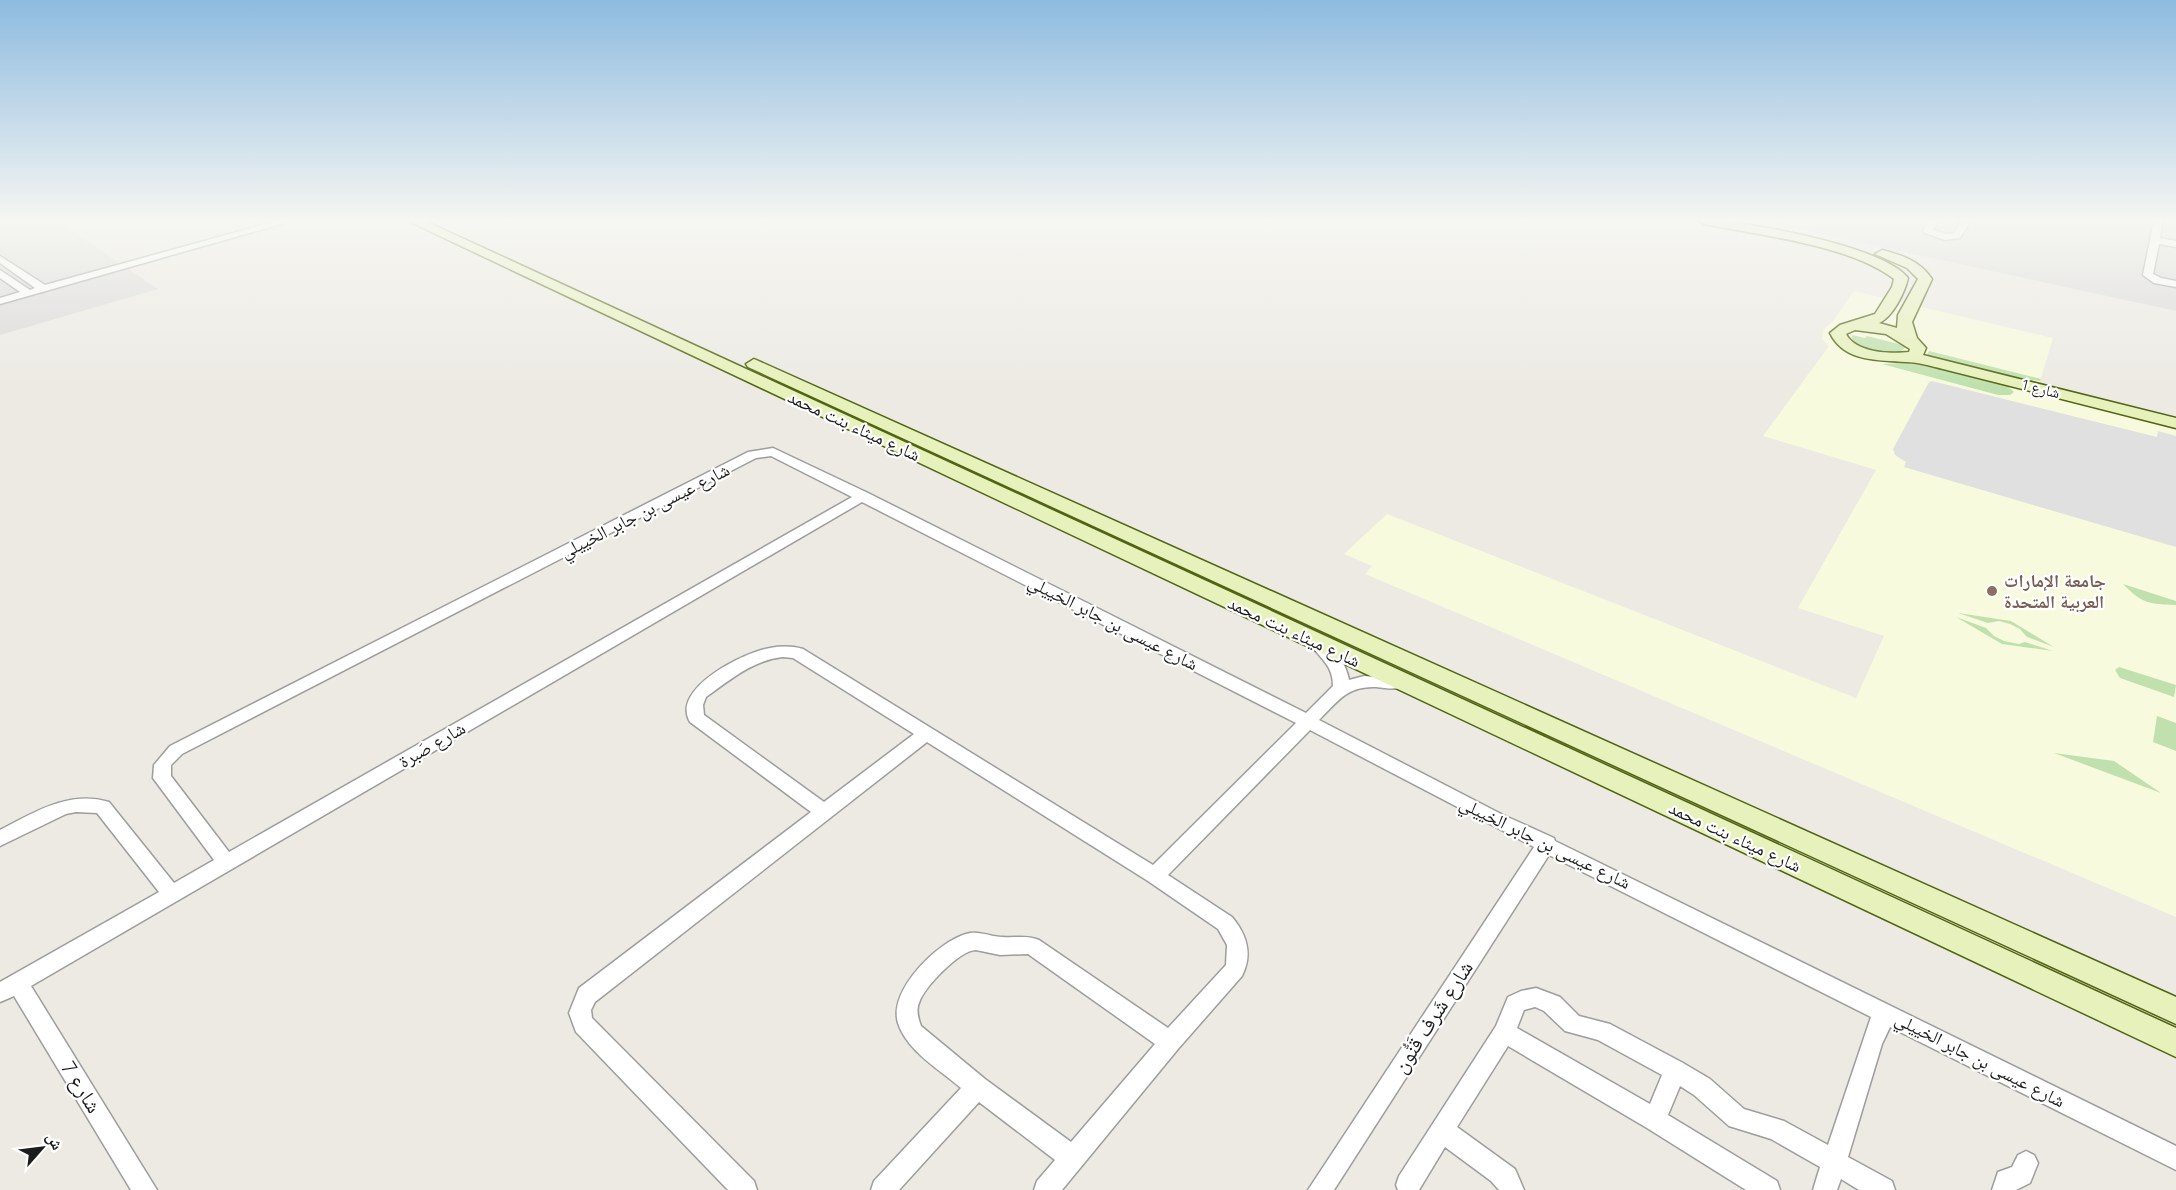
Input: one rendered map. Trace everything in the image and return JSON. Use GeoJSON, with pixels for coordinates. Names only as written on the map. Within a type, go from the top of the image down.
{"type":"FeatureCollection","features":[{"type":"Feature","properties":{"kind":"main road","name":"شارع ميثاء بنت محمد"},"geometry":{"type":"LineString","coordinates":[[531,276],[2176,1043]]}},
{"type":"Feature","properties":{"kind":"main road","name":"شارع ميثاء بنت محمد"},"geometry":{"type":"LineString","coordinates":[[561,276],[2176,1011]]}},
{"type":"Feature","properties":{"kind":"main road"},"geometry":{"type":"LineString","coordinates":[[1857,326],[1872,323],[1883,314],[1901,282],[1898,276]]}},
{"type":"Feature","properties":{"kind":"main road"},"geometry":{"type":"LineString","coordinates":[[1906,357],[1917,353],[1918,348],[1904,330],[1902,321],[1925,279],[1922,276]]}},
{"type":"Feature","properties":{"kind":"main road","name":"شارع 1"},"geometry":{"type":"LineString","coordinates":[[2176,409],[1912,340],[1881,328],[1857,326],[1842,329],[1838,333],[1840,339],[1851,347],[1870,354],[1906,357],[2176,423]]}},
{"type":"Feature","properties":{"kind":"main road"},"geometry":{"type":"LineString","coordinates":[[2007,380],[2079,390],[2070,383]]}},
{"type":"Feature","properties":{"kind":"main road"},"geometry":{"type":"LineString","coordinates":[[2061,988],[2095,1011],[2176,1057]]}},
{"type":"Feature","properties":{"kind":"street"},"geometry":{"type":"LineString","coordinates":[[4,276],[28,293]]}},
{"type":"Feature","properties":{"kind":"street"},"geometry":{"type":"LineString","coordinates":[[24,276],[43,289]]}},
{"type":"Feature","properties":{"kind":"street"},"geometry":{"type":"LineString","coordinates":[[0,301],[91,276]]}},
{"type":"Feature","properties":{"kind":"street"},"geometry":{"type":"LineString","coordinates":[[2149,276],[2158,281],[2176,284]]}},
{"type":"Feature","properties":{"kind":"street","name":"شارع عيسى بن جابر الخييلي"},"geometry":{"type":"LineString","coordinates":[[227,863],[162,778],[160,769],[164,760],[176,750],[759,453],[779,453],[1307,721],[1353,747],[2176,1158]]}},
{"type":"Feature","properties":{"kind":"street","name":"شارع صَبرة"},"geometry":{"type":"LineString","coordinates":[[8,988],[863,496]]}},
{"type":"Feature","properties":{"kind":"street"},"geometry":{"type":"LineString","coordinates":[[1312,640],[1323,648],[1338,667],[1341,688]]}},
{"type":"Feature","properties":{"kind":"street"},"geometry":{"type":"LineString","coordinates":[[824,812],[696,717],[695,702],[700,693],[755,656],[777,651],[797,653],[1155,876],[1225,923],[1234,933],[1239,945],[1239,958],[1235,970],[1170,1042],[1046,1190]]}},
{"type":"Feature","properties":{"kind":"street"},"geometry":{"type":"LineString","coordinates":[[1155,876],[1341,688],[1371,681],[1405,684]]}},
{"type":"Feature","properties":{"kind":"street"},"geometry":{"type":"LineString","coordinates":[[745,1190],[584,1025],[579,1011],[586,995],[924,734]]}},
{"type":"Feature","properties":{"kind":"street"},"geometry":{"type":"LineString","coordinates":[[0,839],[57,810],[83,803],[94,804],[103,807],[172,894]]}},
{"type":"Feature","properties":{"kind":"street","name":"شارع شَرف قَنُّون"},"geometry":{"type":"LineString","coordinates":[[1320,1190],[1546,843]]}},
{"type":"Feature","properties":{"kind":"street"},"geometry":{"type":"LineString","coordinates":[[1072,1158],[977,1088],[915,1036],[909,1025],[907,1013],[909,1001],[915,989],[950,952],[965,942],[975,940],[1002,946],[1023,944],[1032,946],[1170,1042]]}},
{"type":"Feature","properties":{"kind":"street","name":"شارع 7"},"geometry":{"type":"LineString","coordinates":[[8,988],[145,1190]]}},
{"type":"Feature","properties":{"kind":"street"},"geometry":{"type":"LineString","coordinates":[[1408,1185],[1504,1032],[1516,1004],[1521,1000],[1536,997],[1552,1004],[1573,1024],[1602,1031],[1675,1070],[1701,1087],[1737,1118],[1776,1129],[1882,1190]]}},
{"type":"Feature","properties":{"kind":"street"},"geometry":{"type":"LineString","coordinates":[[1825,1190],[1884,1012]]}},
{"type":"Feature","properties":{"kind":"street"},"geometry":{"type":"LineString","coordinates":[[1504,1032],[1654,1119],[1768,1190]]}},
{"type":"Feature","properties":{"kind":"street"},"geometry":{"type":"LineString","coordinates":[[1654,1119],[1675,1070]]}},
{"type":"Feature","properties":{"kind":"street"},"geometry":{"type":"LineString","coordinates":[[884,1190],[977,1088]]}},
{"type":"Feature","properties":{"kind":"street"},"geometry":{"type":"LineString","coordinates":[[1442,1130],[1506,1178],[1512,1190]]}},
{"type":"Feature","properties":{"kind":"street"},"geometry":{"type":"LineString","coordinates":[[2004,1190],[2007,1180],[2021,1175],[2026,1163]]}},
{"type":"Feature","properties":{"kind":"shaded area"},"geometry":{"type":"Polygon","coordinates":[[[0,276],[138,276],[158,289],[0,335],[0,276]]]}},
{"type":"Feature","properties":{"kind":"shaded area"},"geometry":{"type":"Polygon","coordinates":[[[2013,276],[2176,276],[2176,311],[2013,276]]]}},
{"type":"Feature","properties":{"kind":"shaded area","name":"جامعة الإمارات العربية المتحدة"},"geometry":{"type":"Polygon","coordinates":[[[1854,291],[2053,338],[2038,388],[2176,428],[2176,917],[1365,574],[1372,566],[1344,554],[1387,514],[1856,698],[1884,636],[1798,608],[1876,470],[1763,436],[1829,346],[1822,339],[1823,330],[1833,321],[1854,291]]]}},
{"type":"Feature","properties":{"kind":"shaded area"},"geometry":{"type":"Polygon","coordinates":[[[1929,382],[2157,437],[2158,431],[2176,436],[2176,547],[1904,467],[1906,462],[1895,455],[1893,449],[1929,382]]]}},
{"type":"Feature","properties":{"kind":"green space"},"geometry":{"type":"Polygon","coordinates":[[[1852,335],[1865,338],[1867,336],[1907,346],[1900,352],[1874,351],[1857,343],[1852,339],[1852,335]]]}},
{"type":"Feature","properties":{"kind":"green space"},"geometry":{"type":"Polygon","coordinates":[[[1929,351],[2041,379],[2040,381],[2012,377],[1926,357],[1929,351]]]}},
{"type":"Feature","properties":{"kind":"green space"},"geometry":{"type":"Polygon","coordinates":[[[1904,363],[1937,367],[2006,385],[2014,392],[2010,395],[1998,395],[1882,364],[1904,363]]]}},
{"type":"Feature","properties":{"kind":"green space"},"geometry":{"type":"Polygon","coordinates":[[[2123,584],[2176,601],[2176,605],[2147,602],[2123,584]]]}},
{"type":"Feature","properties":{"kind":"green space"},"geometry":{"type":"Polygon","coordinates":[[[1958,613],[2011,621],[2054,647],[2027,637],[2020,629],[2010,624],[1999,621],[1988,623],[1958,613]]]}},
{"type":"Feature","properties":{"kind":"green space"},"geometry":{"type":"Polygon","coordinates":[[[1956,617],[1986,628],[1994,636],[2004,641],[2019,644],[2025,642],[2053,651],[2002,644],[1956,617]]]}},
{"type":"Feature","properties":{"kind":"green space"},"geometry":{"type":"Polygon","coordinates":[[[2119,667],[2176,685],[2174,697],[2120,678],[2115,670],[2119,667]]]}},
{"type":"Feature","properties":{"kind":"green space"},"geometry":{"type":"Polygon","coordinates":[[[2157,716],[2176,723],[2176,751],[2153,742],[2157,716]]]}},
{"type":"Feature","properties":{"kind":"green space"},"geometry":{"type":"Polygon","coordinates":[[[2054,753],[2114,761],[2161,793],[2054,753]]]}},
{"type":"Feature","properties":{"kind":"place","name":"جامعة الإمارات العربية المتحدة"},"geometry":{"type":"Point","coordinates":[1992,591]}}]}
